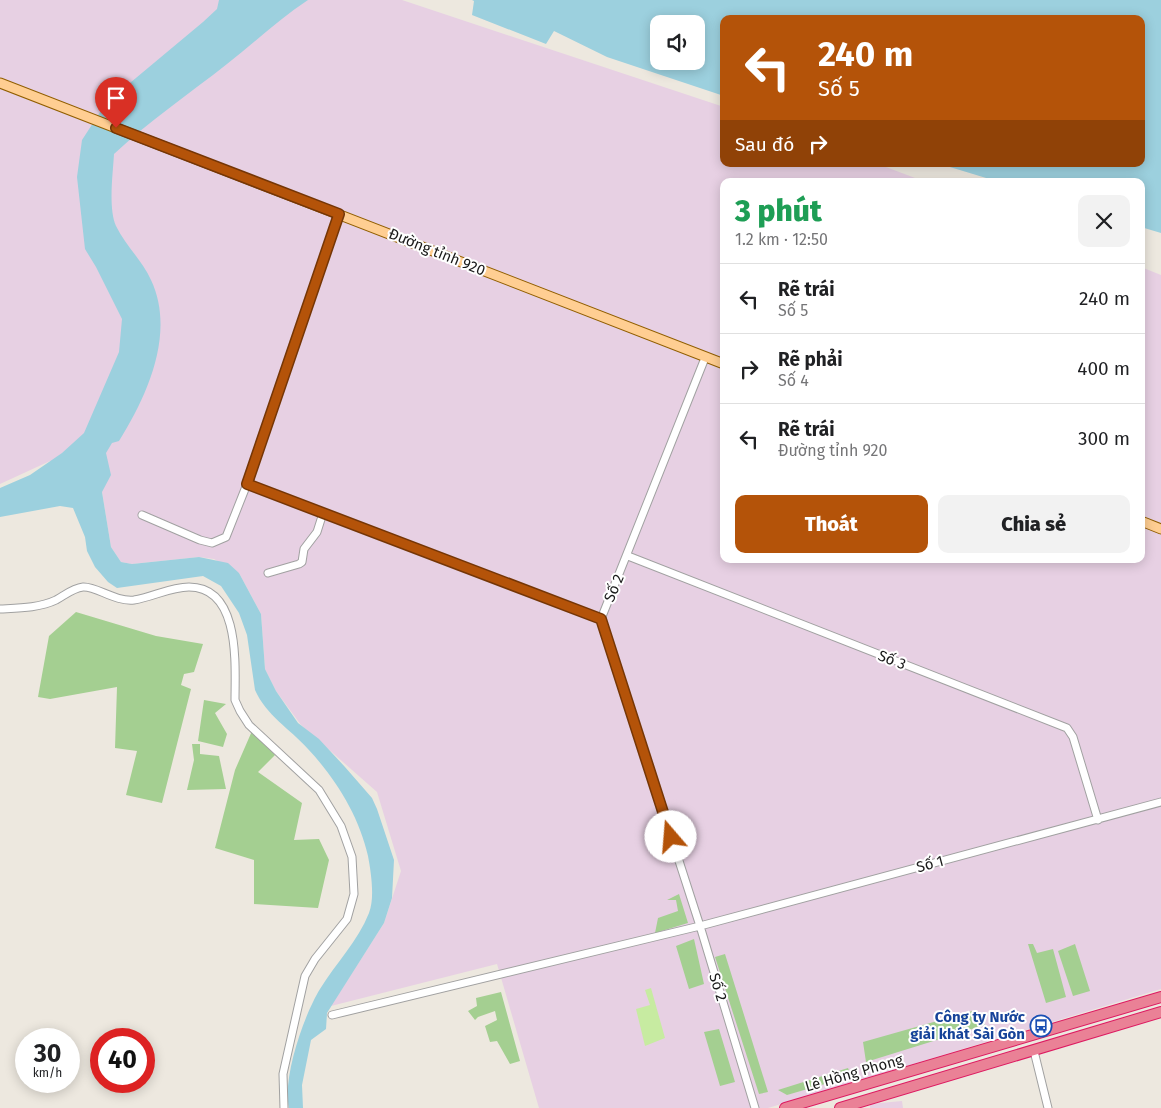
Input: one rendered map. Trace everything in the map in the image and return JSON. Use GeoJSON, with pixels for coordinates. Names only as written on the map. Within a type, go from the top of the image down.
{"type":"FeatureCollection","features":[{"type":"Feature","properties":{"kind":"highway","name":"Lê Hồng Phong"},"geometry":{"type":"LineString","coordinates":[[785,1108],[1161,998]]}},
{"type":"Feature","properties":{"kind":"highway","name":"Lê Hồng Phong"},"geometry":{"type":"LineString","coordinates":[[840,1108],[1161,1012]]}},
{"type":"Feature","properties":{"kind":"main road","name":"Đường tỉnh 920"},"geometry":{"type":"LineString","coordinates":[[0,83],[720,363]]}},
{"type":"Feature","properties":{"kind":"main road"},"geometry":{"type":"LineString","coordinates":[[1145,523],[1161,529]]}},
{"type":"Feature","properties":{"kind":"street"},"geometry":{"type":"LineString","coordinates":[[142,515],[200,540],[212,543],[226,537],[247,484],[339,214]]}},
{"type":"Feature","properties":{"kind":"street","name":"Số 2"},"geometry":{"type":"LineString","coordinates":[[705,358],[628,556],[601,619],[700,926],[755,1108]]}},
{"type":"Feature","properties":{"kind":"street"},"geometry":{"type":"LineString","coordinates":[[247,484],[601,619]]}},
{"type":"Feature","properties":{"kind":"street"},"geometry":{"type":"LineString","coordinates":[[268,573],[302,562],[304,549],[317,532],[323,513]]}},
{"type":"Feature","properties":{"kind":"street","name":"Số 3"},"geometry":{"type":"LineString","coordinates":[[628,556],[1067,728],[1074,737],[1098,820]]}},
{"type":"Feature","properties":{"kind":"street"},"geometry":{"type":"LineString","coordinates":[[0,609],[39,605],[55,600],[77,588],[86,586],[113,597],[131,600],[172,589],[189,587],[210,592],[224,610],[231,625],[236,700],[240,712],[256,732],[318,790],[341,826],[352,857],[354,894],[347,919],[319,954],[305,976],[283,1074],[284,1108]]}},
{"type":"Feature","properties":{"kind":"street","name":"Số 1"},"geometry":{"type":"LineString","coordinates":[[332,1015],[700,926],[1161,802]]}},
{"type":"Feature","properties":{"kind":"street"},"geometry":{"type":"LineString","coordinates":[[1034,1051],[1048,1108]]}},
{"type":"Feature","properties":{"kind":"shaded area"},"geometry":{"type":"Polygon","coordinates":[[[0,0],[402,0],[720,106],[720,167],[886,167],[915,178],[720,178],[720,563],[1145,563],[1145,269],[1161,275],[1161,989],[768,1108],[539,1108],[497,964],[331,1006],[384,923],[401,871],[377,792],[301,725],[276,691],[265,669],[261,614],[239,573],[214,559],[199,557],[132,564],[121,562],[111,547],[102,492],[50,461],[0,484],[0,0]]]}},
{"type":"Feature","properties":{"kind":"shaded area"},"geometry":{"type":"Polygon","coordinates":[[[902,1101],[903,1108],[870,1108],[870,1104],[902,1101]]]}},
{"type":"Feature","properties":{"kind":"green space"},"geometry":{"type":"Polygon","coordinates":[[[76,612],[156,636],[203,644],[194,672],[184,674],[181,685],[191,689],[162,803],[126,795],[137,751],[115,748],[117,687],[50,699],[38,697],[49,636],[76,612]]]}},
{"type":"Feature","properties":{"kind":"green space"},"geometry":{"type":"Polygon","coordinates":[[[204,700],[226,704],[215,713],[227,734],[223,747],[198,741],[204,700]]]}},
{"type":"Feature","properties":{"kind":"green space"},"geometry":{"type":"Polygon","coordinates":[[[252,731],[275,755],[258,772],[302,803],[294,840],[319,839],[329,860],[318,908],[254,904],[254,860],[215,848],[235,770],[252,731]]]}},
{"type":"Feature","properties":{"kind":"green space"},"geometry":{"type":"Polygon","coordinates":[[[192,744],[200,744],[200,754],[219,756],[226,789],[187,790],[194,760],[192,744]]]}},
{"type":"Feature","properties":{"kind":"green space"},"geometry":{"type":"Polygon","coordinates":[[[679,894],[688,923],[655,933],[658,918],[678,911],[676,900],[667,900],[679,894]]]}},
{"type":"Feature","properties":{"kind":"green space"},"geometry":{"type":"Polygon","coordinates":[[[694,939],[704,984],[689,989],[676,946],[694,939]]]}},
{"type":"Feature","properties":{"kind":"green space"},"geometry":{"type":"Polygon","coordinates":[[[1028,944],[1033,944],[1037,953],[1053,949],[1066,997],[1046,1003],[1028,944]]]}},
{"type":"Feature","properties":{"kind":"green space"},"geometry":{"type":"Polygon","coordinates":[[[1075,944],[1090,991],[1073,996],[1058,951],[1075,944]]]}},
{"type":"Feature","properties":{"kind":"green space"},"geometry":{"type":"Polygon","coordinates":[[[725,954],[768,1092],[759,1094],[715,957],[725,954]]]}},
{"type":"Feature","properties":{"kind":"green space"},"geometry":{"type":"Polygon","coordinates":[[[651,988],[665,1038],[645,1046],[636,1009],[650,1005],[645,990],[651,988]]]}},
{"type":"Feature","properties":{"kind":"green space"},"geometry":{"type":"Polygon","coordinates":[[[501,992],[520,1061],[510,1064],[497,1041],[490,1042],[485,1026],[497,1020],[495,1011],[478,1017],[475,1020],[468,1011],[477,1006],[476,998],[501,992]]]}},
{"type":"Feature","properties":{"kind":"green space"},"geometry":{"type":"Polygon","coordinates":[[[976,1010],[985,1025],[866,1062],[863,1042],[976,1010]]]}},
{"type":"Feature","properties":{"kind":"green space"},"geometry":{"type":"Polygon","coordinates":[[[719,1029],[735,1082],[720,1086],[704,1032],[719,1029]]]}},
{"type":"Feature","properties":{"kind":"green space"},"geometry":{"type":"Polygon","coordinates":[[[848,1068],[850,1073],[843,1076],[842,1079],[787,1095],[778,1090],[848,1068]]]}},
{"type":"Feature","properties":{"kind":"water"},"geometry":{"type":"Polygon","coordinates":[[[219,0],[308,0],[155,119],[114,154],[112,210],[114,219],[120,233],[151,280],[158,300],[160,321],[155,364],[148,384],[129,423],[119,441],[112,443],[106,453],[111,475],[102,492],[111,547],[121,562],[132,564],[199,557],[228,563],[239,573],[261,614],[265,669],[276,691],[298,723],[319,739],[372,798],[394,860],[392,898],[384,923],[327,1013],[326,1029],[311,1040],[302,1085],[303,1108],[289,1108],[288,1095],[292,1064],[301,1030],[320,989],[359,933],[371,907],[372,885],[368,856],[352,812],[328,773],[301,742],[265,707],[260,699],[255,690],[247,635],[239,613],[221,586],[203,576],[117,588],[108,582],[95,567],[87,551],[85,537],[73,508],[60,506],[0,517],[0,488],[30,475],[62,453],[84,433],[119,352],[122,319],[85,249],[77,177],[82,140],[106,103],[203,22],[217,9],[219,0]]]}},
{"type":"Feature","properties":{"kind":"water"},"geometry":{"type":"Polygon","coordinates":[[[472,0],[1161,0],[1161,233],[1145,228],[1145,178],[986,178],[950,167],[1145,167],[1145,15],[720,15],[720,95],[607,57],[554,31],[546,44],[472,15],[474,1],[472,0]]]}},
{"type":"Feature","properties":{"kind":"place","name":"Công ty Nước giải khát Sài Gòn"},"geometry":{"type":"Point","coordinates":[1041,1026]}},
{"type":"Feature","properties":{"kind":"route"},"geometry":{"type":"LineString","coordinates":[[116,128],[339,214],[247,484],[601,619],[671,837]]}}]}
